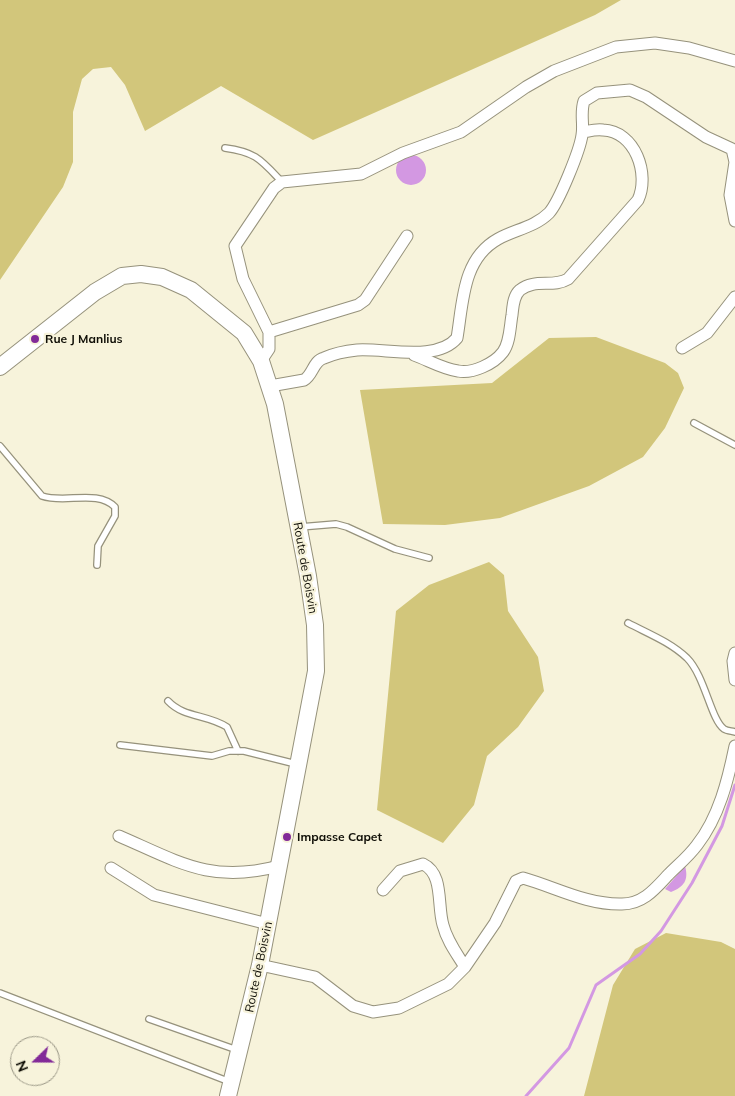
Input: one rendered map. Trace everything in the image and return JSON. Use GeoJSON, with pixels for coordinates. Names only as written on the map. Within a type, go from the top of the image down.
{"type":"FeatureCollection","features":[{"type":"Feature","properties":{"kind":"main road","name":"Route de Boisvin"},"geometry":{"type":"LineString","coordinates":[[0,367],[95,292],[122,276],[141,274],[162,277],[191,290],[244,333],[261,361],[270,386],[308,576],[315,625],[316,671],[260,965],[230,1089]]}},
{"type":"Feature","properties":{"kind":"street"},"geometry":{"type":"LineString","coordinates":[[261,361],[270,349],[269,332],[242,279],[235,246],[274,188],[282,182],[366,172],[403,153],[461,132],[540,79],[616,47],[655,43],[689,48],[735,61]]}},
{"type":"Feature","properties":{"kind":"street"},"geometry":{"type":"LineString","coordinates":[[270,386],[304,380],[317,362],[326,357],[356,350],[439,350],[451,344],[456,338],[463,288],[469,273],[486,248],[497,239],[536,223],[549,213],[581,142],[583,132],[581,111],[584,101],[597,93],[630,90],[646,96],[706,137],[732,149],[735,162],[730,195],[735,221]]}},
{"type":"Feature","properties":{"kind":"street"},"geometry":{"type":"LineString","coordinates":[[406,351],[458,371],[476,370],[490,363],[502,353],[506,344],[515,297],[520,290],[542,282],[554,283],[568,279],[638,200],[642,190],[642,175],[639,158],[632,146],[615,133],[609,131],[583,132]]}},
{"type":"Feature","properties":{"kind":"street"},"geometry":{"type":"LineString","coordinates":[[269,332],[358,305],[364,300],[408,236]]}},
{"type":"Feature","properties":{"kind":"street"},"geometry":{"type":"LineString","coordinates":[[682,348],[707,333],[735,297]]}},
{"type":"Feature","properties":{"kind":"street"},"geometry":{"type":"LineString","coordinates":[[735,652],[735,680]]}},
{"type":"Feature","properties":{"kind":"street"},"geometry":{"type":"LineString","coordinates":[[260,965],[315,976],[353,1006],[373,1012],[399,1008],[448,984],[465,968],[495,923],[512,885],[523,878],[596,903],[623,904],[635,902],[649,895],[698,844],[718,808],[734,761],[735,746]]}},
{"type":"Feature","properties":{"kind":"street"},"geometry":{"type":"LineString","coordinates":[[119,836],[205,871],[243,873],[279,866]]}},
{"type":"Feature","properties":{"kind":"street"},"geometry":{"type":"LineString","coordinates":[[384,890],[400,871],[423,864],[432,868],[436,877],[443,926],[448,940],[465,968]]}},
{"type":"Feature","properties":{"kind":"street"},"geometry":{"type":"LineString","coordinates":[[111,868],[154,896],[268,924]]}},
{"type":"Feature","properties":{"kind":"lane"},"geometry":{"type":"LineString","coordinates":[[225,148],[245,151],[260,159],[282,182]]}},
{"type":"Feature","properties":{"kind":"lane"},"geometry":{"type":"LineString","coordinates":[[694,423],[735,445]]}},
{"type":"Feature","properties":{"kind":"lane"},"geometry":{"type":"LineString","coordinates":[[0,446],[42,496],[50,499],[98,498],[109,501],[115,506],[115,516],[98,546],[97,565]]}},
{"type":"Feature","properties":{"kind":"lane"},"geometry":{"type":"LineString","coordinates":[[298,527],[336,524],[347,527],[395,549],[429,558]]}},
{"type":"Feature","properties":{"kind":"lane"},"geometry":{"type":"LineString","coordinates":[[628,623],[662,639],[688,659],[700,675],[716,719],[724,729],[735,732]]}},
{"type":"Feature","properties":{"kind":"lane"},"geometry":{"type":"LineString","coordinates":[[168,701],[183,713],[212,720],[226,727],[238,751]]}},
{"type":"Feature","properties":{"kind":"lane"},"geometry":{"type":"LineString","coordinates":[[120,745],[212,756],[238,751],[298,764]]}},
{"type":"Feature","properties":{"kind":"lane"},"geometry":{"type":"LineString","coordinates":[[0,993],[230,1089]]}},
{"type":"Feature","properties":{"kind":"lane"},"geometry":{"type":"LineString","coordinates":[[149,1019],[239,1051]]}},
{"type":"Feature","properties":{"kind":"shaded area"},"geometry":{"type":"Polygon","coordinates":[[[0,0],[621,0],[595,15],[313,140],[221,86],[145,131],[125,85],[111,67],[93,69],[82,79],[73,112],[73,162],[63,187],[0,280],[0,0]]]}},
{"type":"Feature","properties":{"kind":"shaded area"},"geometry":{"type":"Polygon","coordinates":[[[411,155],[422,159],[426,170],[422,181],[411,185],[400,181],[396,170],[400,159],[411,155]]]}},
{"type":"Feature","properties":{"kind":"shaded area"},"geometry":{"type":"Polygon","coordinates":[[[596,337],[665,363],[678,373],[684,388],[665,428],[643,457],[589,486],[500,518],[445,525],[383,524],[360,390],[492,383],[549,338],[596,337]]]}},
{"type":"Feature","properties":{"kind":"shaded area"},"geometry":{"type":"Polygon","coordinates":[[[489,562],[504,575],[508,611],[538,657],[544,691],[518,727],[487,756],[474,805],[443,843],[377,810],[396,611],[429,585],[489,562]]]}},
{"type":"Feature","properties":{"kind":"shaded area"},"geometry":{"type":"Polygon","coordinates":[[[685,866],[686,879],[682,885],[671,892],[665,889],[685,866]]]}},
{"type":"Feature","properties":{"kind":"shaded area"},"geometry":{"type":"Polygon","coordinates":[[[666,933],[721,942],[735,949],[735,1096],[584,1096],[613,985],[635,949],[666,933]]]}},
{"type":"Feature","properties":{"kind":"waterway"},"geometry":{"type":"LineString","coordinates":[[526,1096],[569,1048],[596,985],[640,954],[661,931],[692,883],[722,826],[735,785]]}},
{"type":"Feature","properties":{"kind":"place","name":"Rue J Manlius"},"geometry":{"type":"Point","coordinates":[35,339]}},
{"type":"Feature","properties":{"kind":"place","name":"Impasse Capet"},"geometry":{"type":"Point","coordinates":[287,837]}}]}
